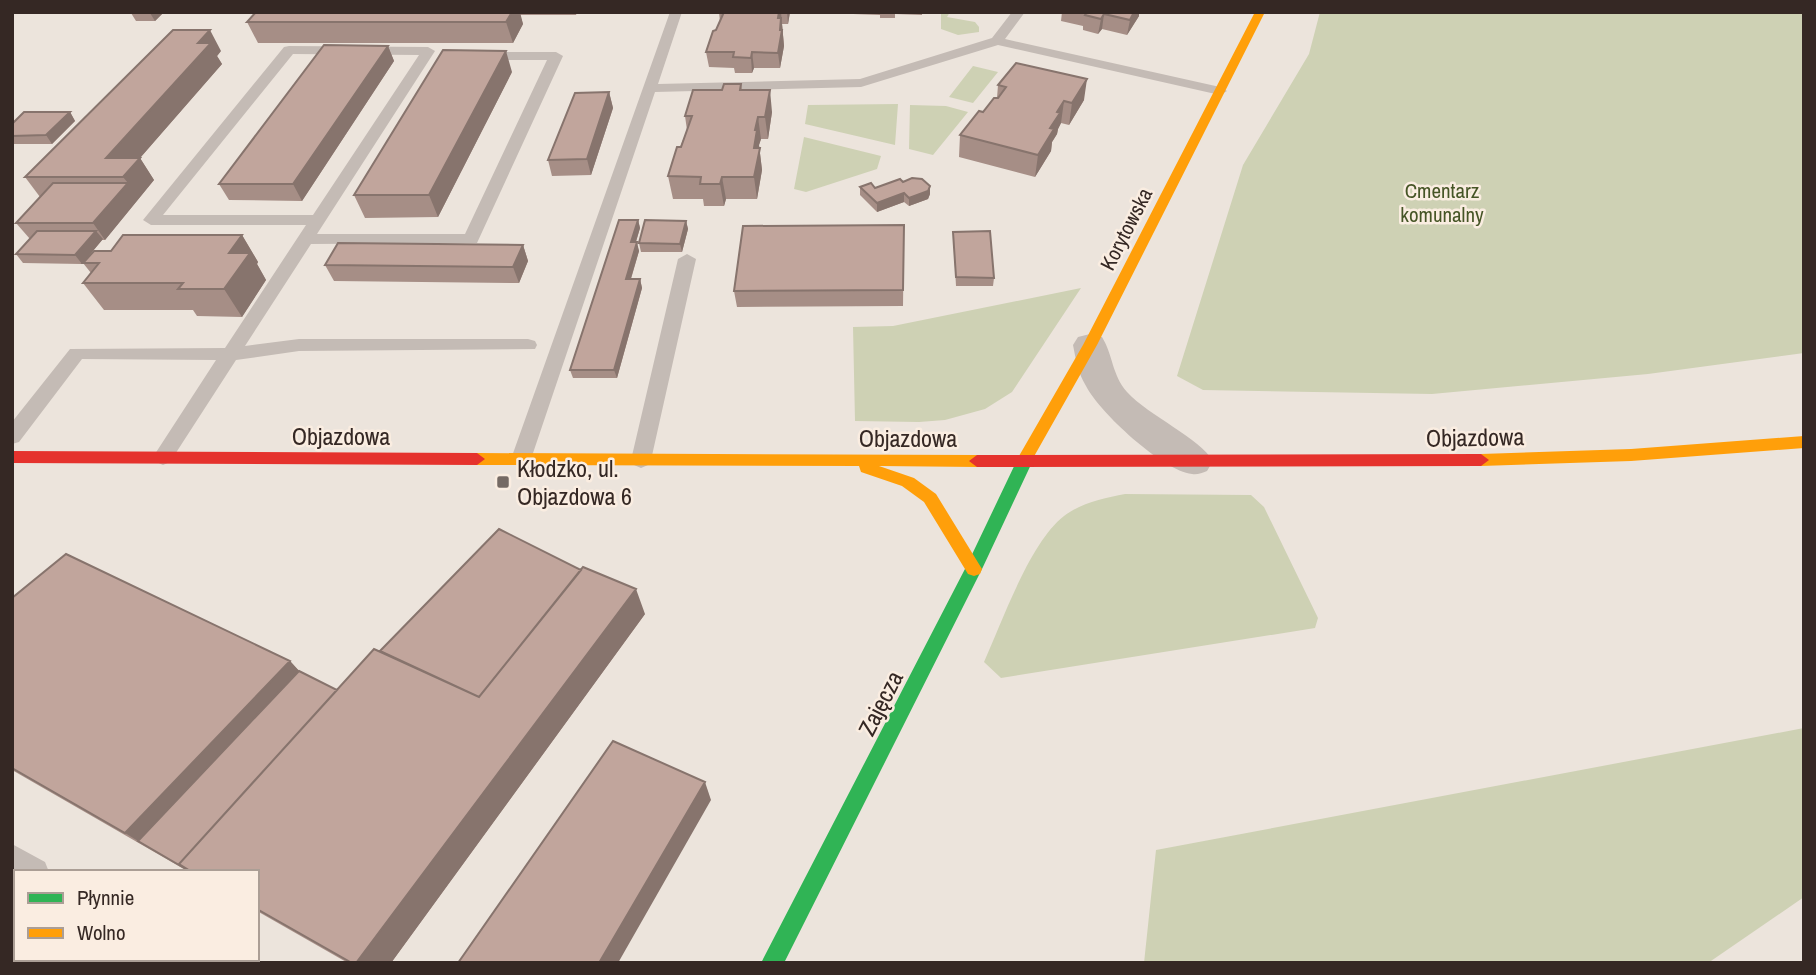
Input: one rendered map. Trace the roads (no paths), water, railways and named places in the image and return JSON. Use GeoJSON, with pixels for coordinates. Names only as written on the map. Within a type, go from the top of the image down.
{"type":"FeatureCollection","features":[{"type":"Feature","properties":{"kind":"street","name":"Korytowska"},"geometry":{"type":"LineString","coordinates":[[1024,461],[1090,345],[1259,12]]}},
{"type":"Feature","properties":{"kind":"street"},"geometry":{"type":"LineString","coordinates":[[1090,345],[1091,361],[1104,390],[1124,414],[1194,461]]}},
{"type":"Feature","properties":{"kind":"street","name":"Objazdowa"},"geometry":{"type":"LineString","coordinates":[[12,457],[844,461],[1566,459],[1710,452],[1804,442]]}},
{"type":"Feature","properties":{"kind":"street"},"geometry":{"type":"LineString","coordinates":[[844,461],[910,483],[926,496],[939,511],[974,569]]}},
{"type":"Feature","properties":{"kind":"street","name":"Zajęcza"},"geometry":{"type":"LineString","coordinates":[[772,963],[974,569],[1024,461]]}},
{"type":"Feature","properties":{"kind":"lane"},"geometry":{"type":"LineString","coordinates":[[521,459],[676,12]]}},
{"type":"Feature","properties":{"kind":"lane"},"geometry":{"type":"LineString","coordinates":[[997,41],[1019,12]]}},
{"type":"Feature","properties":{"kind":"lane"},"geometry":{"type":"LineString","coordinates":[[651,88],[861,83],[997,41],[1220,91]]}},
{"type":"Feature","properties":{"kind":"lane"},"geometry":{"type":"LineString","coordinates":[[163,457],[317,220],[431,56],[428,51],[289,50],[150,220],[317,220]]}},
{"type":"Feature","properties":{"kind":"lane"},"geometry":{"type":"LineString","coordinates":[[305,239],[471,239],[556,56],[464,56]]}},
{"type":"Feature","properties":{"kind":"lane"},"geometry":{"type":"LineString","coordinates":[[641,460],[687,259]]}},
{"type":"Feature","properties":{"kind":"lane"},"geometry":{"type":"LineString","coordinates":[[12,437],[77,353],[230,355],[299,345],[528,345]]}},
{"type":"Feature","properties":{"kind":"lane"},"geometry":{"type":"LineString","coordinates":[[12,858],[32,870]]}},
{"type":"Feature","properties":{"kind":"place","name":"Kłodzko, ul. Objazdowa 6"},"geometry":{"type":"Point","coordinates":[503,482]}},
{"type":"Feature","properties":{"kind":"park label","name":"Cmentarz komunalny"},"geometry":{"type":"Point","coordinates":[1442,202]}}]}
